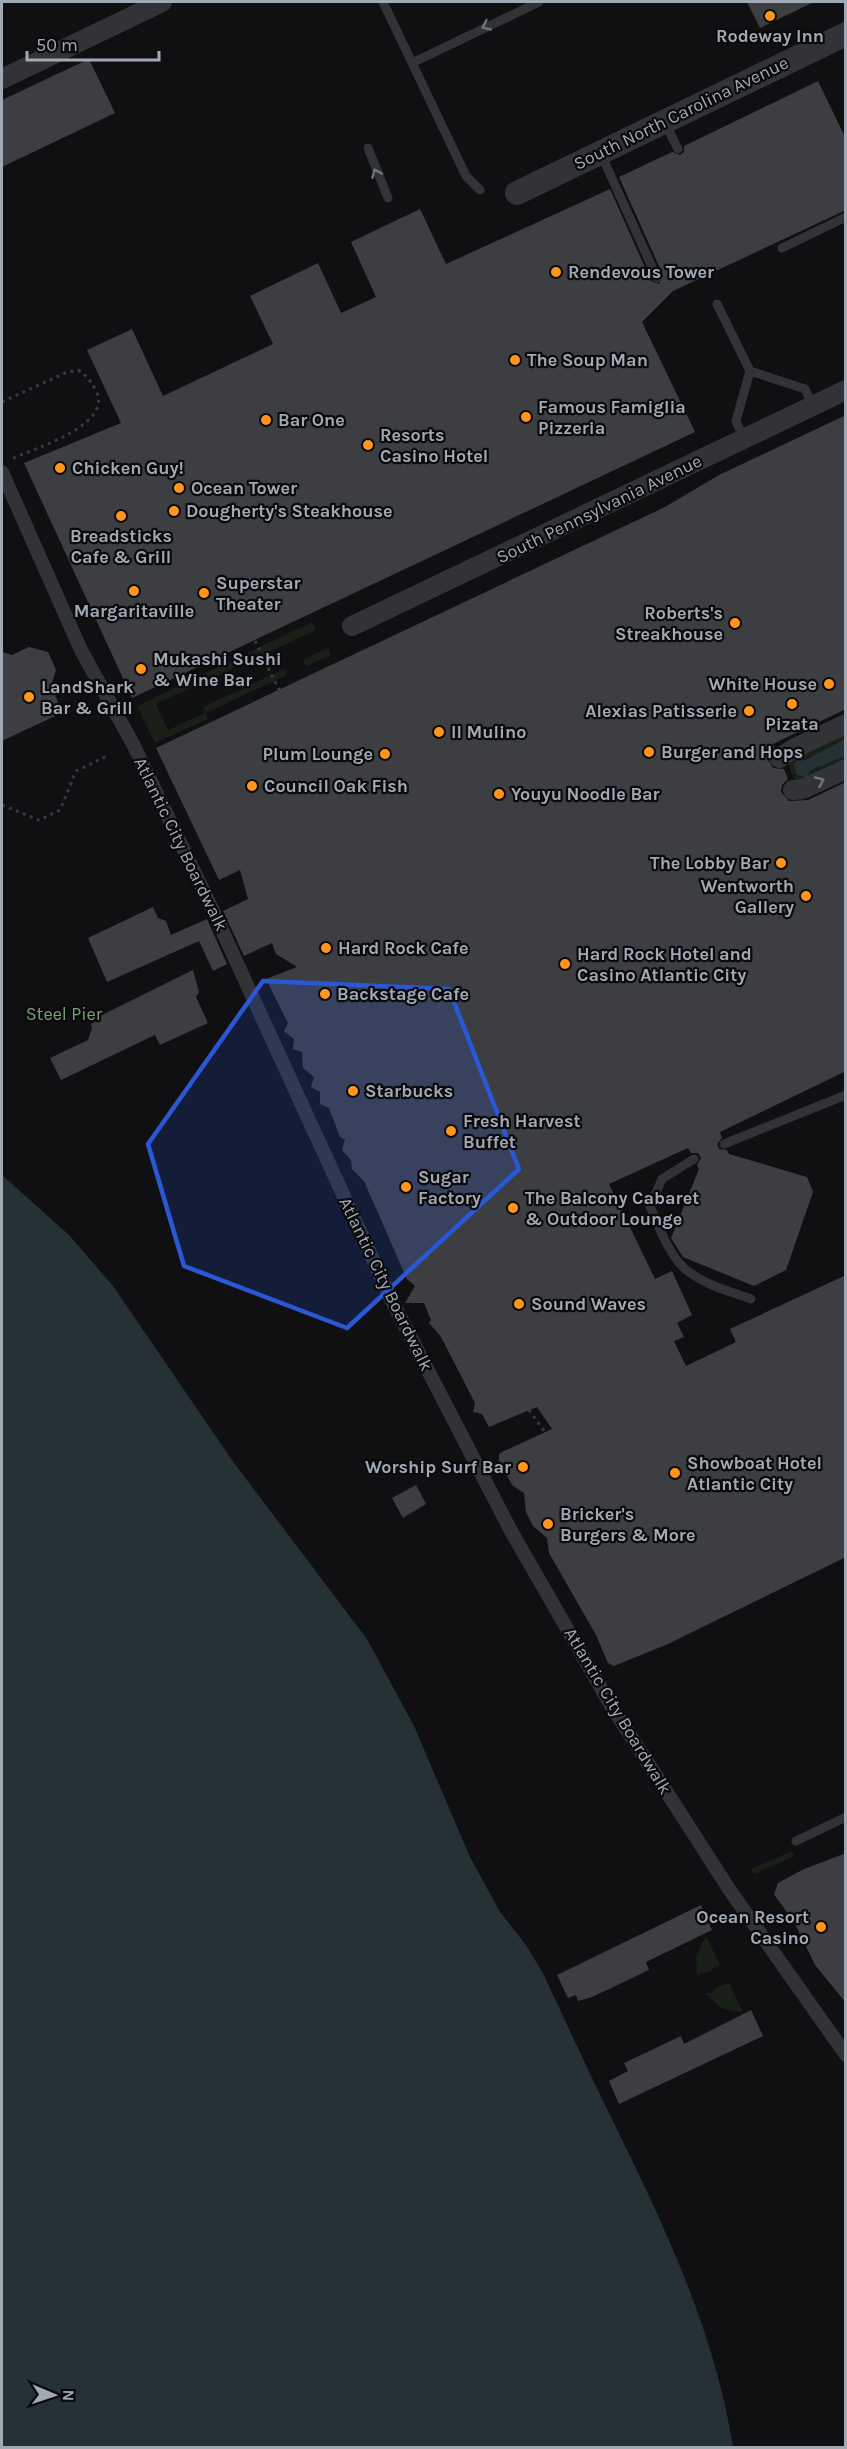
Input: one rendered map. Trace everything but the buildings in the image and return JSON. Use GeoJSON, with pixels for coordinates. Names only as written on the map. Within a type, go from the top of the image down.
{"type":"FeatureCollection","features":[{"type":"Feature","properties":{"kind":"street"},"geometry":{"type":"LineString","coordinates":[[2,79],[162,2]]}},
{"type":"Feature","properties":{"kind":"street","name":"South North Carolina Avenue"},"geometry":{"type":"LineString","coordinates":[[517,192],[846,34]]}},
{"type":"Feature","properties":{"kind":"street","name":"South Pennsylvania Avenue"},"geometry":{"type":"LineString","coordinates":[[352,626],[846,390]]}},
{"type":"Feature","properties":{"kind":"street","name":"Atlantic City Boardwalk"},"geometry":{"type":"LineString","coordinates":[[2,472],[81,650],[134,746],[211,906],[391,1299],[511,1531],[618,1716],[729,1889],[846,2055]]}},
{"type":"Feature","properties":{"kind":"street"},"geometry":{"type":"LineString","coordinates":[[779,759],[795,748],[846,724]]}},
{"type":"Feature","properties":{"kind":"street"},"geometry":{"type":"LineString","coordinates":[[794,790],[803,789],[846,769]]}},
{"type":"Feature","properties":{"kind":"lane"},"geometry":{"type":"LineString","coordinates":[[383,2],[466,176],[480,190]]}},
{"type":"Feature","properties":{"kind":"lane"},"geometry":{"type":"LineString","coordinates":[[412,63],[539,2]]}},
{"type":"Feature","properties":{"kind":"lane"},"geometry":{"type":"LineString","coordinates":[[664,121],[678,149]]}},
{"type":"Feature","properties":{"kind":"lane"},"geometry":{"type":"LineString","coordinates":[[368,148],[388,198]]}},
{"type":"Feature","properties":{"kind":"lane"},"geometry":{"type":"LineString","coordinates":[[600,152],[657,278]]}},
{"type":"Feature","properties":{"kind":"lane"},"geometry":{"type":"LineString","coordinates":[[782,248],[846,216]]}},
{"type":"Feature","properties":{"kind":"lane"},"geometry":{"type":"LineString","coordinates":[[717,304],[750,371],[736,421],[744,439]]}},
{"type":"Feature","properties":{"kind":"lane"},"geometry":{"type":"LineString","coordinates":[[750,371],[805,389],[813,406]]}},
{"type":"Feature","properties":{"kind":"lane"},"geometry":{"type":"LineString","coordinates":[[724,1144],[846,1095]]}},
{"type":"Feature","properties":{"kind":"lane"},"geometry":{"type":"LineString","coordinates":[[694,1159],[662,1179],[650,1206],[656,1221],[682,1267],[719,1288],[751,1299]]}},
{"type":"Feature","properties":{"kind":"lane"},"geometry":{"type":"LineString","coordinates":[[796,1841],[846,1817]]}},
{"type":"Feature","properties":{"kind":"path"},"geometry":{"type":"LineString","coordinates":[[2,402],[78,370],[88,376],[99,397],[99,407],[91,420],[74,431],[2,463]]}},
{"type":"Feature","properties":{"kind":"path"},"geometry":{"type":"LineString","coordinates":[[255,641],[279,690]]}},
{"type":"Feature","properties":{"kind":"path"},"geometry":{"type":"LineString","coordinates":[[2,805],[39,820],[60,810],[76,771],[109,755]]}},
{"type":"Feature","properties":{"kind":"path"},"geometry":{"type":"LineString","coordinates":[[529,1410],[545,1432]]}},
{"type":"Feature","properties":{"kind":"highlighted area"},"geometry":{"type":"Polygon","coordinates":[[[263,981],[449,989],[519,1169],[347,1328],[184,1266],[148,1144],[263,981]]]}},
{"type":"Feature","properties":{"kind":"shaded area"},"geometry":{"type":"Polygon","coordinates":[[[312,622],[316,630],[156,704],[168,730],[205,713],[203,707],[284,669],[287,675],[206,713],[208,719],[155,743],[137,706],[312,622]]]}},
{"type":"Feature","properties":{"kind":"shaded area"},"geometry":{"type":"Polygon","coordinates":[[[328,648],[331,655],[306,666],[303,660],[328,648]]]}},
{"type":"Feature","properties":{"kind":"shaded area"},"geometry":{"type":"Polygon","coordinates":[[[845,733],[845,761],[797,786],[787,761],[845,733]]]}},
{"type":"Feature","properties":{"kind":"shaded area"},"geometry":{"type":"Polygon","coordinates":[[[845,739],[845,756],[811,770],[806,777],[797,775],[794,766],[796,761],[806,760],[845,739]]]}},
{"type":"Feature","properties":{"kind":"shaded area"},"geometry":{"type":"Polygon","coordinates":[[[2,1175],[69,1235],[113,1286],[234,1463],[367,1639],[414,1726],[470,1857],[500,1912],[526,1945],[544,1975],[666,2233],[699,2316],[713,2359],[733,2447],[2,2447],[2,1175]]]}},
{"type":"Feature","properties":{"kind":"shaded area"},"geometry":{"type":"Polygon","coordinates":[[[792,1851],[794,1856],[754,1874],[751,1869],[792,1851]]]}},
{"type":"Feature","properties":{"kind":"shaded area"},"geometry":{"type":"Polygon","coordinates":[[[706,1936],[720,1965],[714,1967],[710,1972],[701,1973],[697,1978],[696,1956],[706,1936]]]}},
{"type":"Feature","properties":{"kind":"shaded area"},"geometry":{"type":"Polygon","coordinates":[[[729,1983],[742,2011],[740,2012],[721,2008],[705,1993],[711,1993],[717,1987],[729,1983]]]}},
{"type":"Feature","properties":{"kind":"pier"},"geometry":{"type":"Polygon","coordinates":[[[547,1973],[610,2108],[607,2109],[544,1975],[547,1973]]]}},
{"type":"Feature","properties":{"kind":"place","name":"Rodeway Inn"},"geometry":{"type":"Point","coordinates":[770,16]}},
{"type":"Feature","properties":{"kind":"place","name":"Rendevous Tower"},"geometry":{"type":"Point","coordinates":[556,272]}},
{"type":"Feature","properties":{"kind":"place","name":"The Soup Man"},"geometry":{"type":"Point","coordinates":[515,360]}},
{"type":"Feature","properties":{"kind":"place","name":"Famous Famiglia Pizzeria"},"geometry":{"type":"Point","coordinates":[526,417]}},
{"type":"Feature","properties":{"kind":"place","name":"Bar One"},"geometry":{"type":"Point","coordinates":[266,420]}},
{"type":"Feature","properties":{"kind":"place","name":"Resorts Casino Hotel"},"geometry":{"type":"Point","coordinates":[368,445]}},
{"type":"Feature","properties":{"kind":"place","name":"Chicken Guy!"},"geometry":{"type":"Point","coordinates":[60,468]}},
{"type":"Feature","properties":{"kind":"place","name":"Ocean Tower"},"geometry":{"type":"Point","coordinates":[179,488]}},
{"type":"Feature","properties":{"kind":"place","name":"Dougherty's Steakhouse"},"geometry":{"type":"Point","coordinates":[174,511]}},
{"type":"Feature","properties":{"kind":"place","name":"Breadsticks Cafe & Grill"},"geometry":{"type":"Point","coordinates":[121,516]}},
{"type":"Feature","properties":{"kind":"place","name":"Margaritaville"},"geometry":{"type":"Point","coordinates":[134,591]}},
{"type":"Feature","properties":{"kind":"place","name":"Superstar Theater"},"geometry":{"type":"Point","coordinates":[204,593]}},
{"type":"Feature","properties":{"kind":"place","name":"Roberts's Streakhouse"},"geometry":{"type":"Point","coordinates":[735,623]}},
{"type":"Feature","properties":{"kind":"place","name":"Mukashi Sushi & Wine Bar"},"geometry":{"type":"Point","coordinates":[141,669]}},
{"type":"Feature","properties":{"kind":"place","name":"White House"},"geometry":{"type":"Point","coordinates":[829,684]}},
{"type":"Feature","properties":{"kind":"place","name":"LandShark Bar & Grill"},"geometry":{"type":"Point","coordinates":[29,697]}},
{"type":"Feature","properties":{"kind":"place","name":"Pizata"},"geometry":{"type":"Point","coordinates":[792,704]}},
{"type":"Feature","properties":{"kind":"place","name":"Alexias Patisserie"},"geometry":{"type":"Point","coordinates":[749,711]}},
{"type":"Feature","properties":{"kind":"place","name":"Il Mulino"},"geometry":{"type":"Point","coordinates":[439,732]}},
{"type":"Feature","properties":{"kind":"place","name":"Burger and Hops"},"geometry":{"type":"Point","coordinates":[649,752]}},
{"type":"Feature","properties":{"kind":"place","name":"Plum Lounge"},"geometry":{"type":"Point","coordinates":[385,754]}},
{"type":"Feature","properties":{"kind":"place","name":"Council Oak Fish"},"geometry":{"type":"Point","coordinates":[252,786]}},
{"type":"Feature","properties":{"kind":"place","name":"Youyu Noodle Bar"},"geometry":{"type":"Point","coordinates":[499,794]}},
{"type":"Feature","properties":{"kind":"place","name":"The Lobby Bar"},"geometry":{"type":"Point","coordinates":[781,863]}},
{"type":"Feature","properties":{"kind":"place","name":"Wentworth Gallery"},"geometry":{"type":"Point","coordinates":[806,896]}},
{"type":"Feature","properties":{"kind":"place","name":"Hard Rock Cafe"},"geometry":{"type":"Point","coordinates":[326,948]}},
{"type":"Feature","properties":{"kind":"place","name":"Hard Rock Hotel and Casino Atlantic City"},"geometry":{"type":"Point","coordinates":[565,964]}},
{"type":"Feature","properties":{"kind":"place","name":"Backstage Cafe"},"geometry":{"type":"Point","coordinates":[325,994]}},
{"type":"Feature","properties":{"kind":"place","name":"Starbucks"},"geometry":{"type":"Point","coordinates":[353,1091]}},
{"type":"Feature","properties":{"kind":"place","name":"Fresh Harvest Buffet"},"geometry":{"type":"Point","coordinates":[451,1131]}},
{"type":"Feature","properties":{"kind":"place","name":"Sugar Factory"},"geometry":{"type":"Point","coordinates":[406,1187]}},
{"type":"Feature","properties":{"kind":"place","name":"The Balcony Cabaret & Outdoor Lounge"},"geometry":{"type":"Point","coordinates":[513,1208]}},
{"type":"Feature","properties":{"kind":"place","name":"Sound Waves"},"geometry":{"type":"Point","coordinates":[519,1304]}},
{"type":"Feature","properties":{"kind":"place","name":"Worship Surf Bar"},"geometry":{"type":"Point","coordinates":[523,1467]}},
{"type":"Feature","properties":{"kind":"place","name":"Showboat Hotel Atlantic City"},"geometry":{"type":"Point","coordinates":[675,1473]}},
{"type":"Feature","properties":{"kind":"place","name":"Bricker's Burgers & More"},"geometry":{"type":"Point","coordinates":[548,1524]}},
{"type":"Feature","properties":{"kind":"place","name":"Ocean Resort Casino"},"geometry":{"type":"Point","coordinates":[821,1927]}},
{"type":"Feature","properties":{"kind":"park label","name":"Steel Pier"},"geometry":{"type":"Point","coordinates":[64,1014]}}]}
